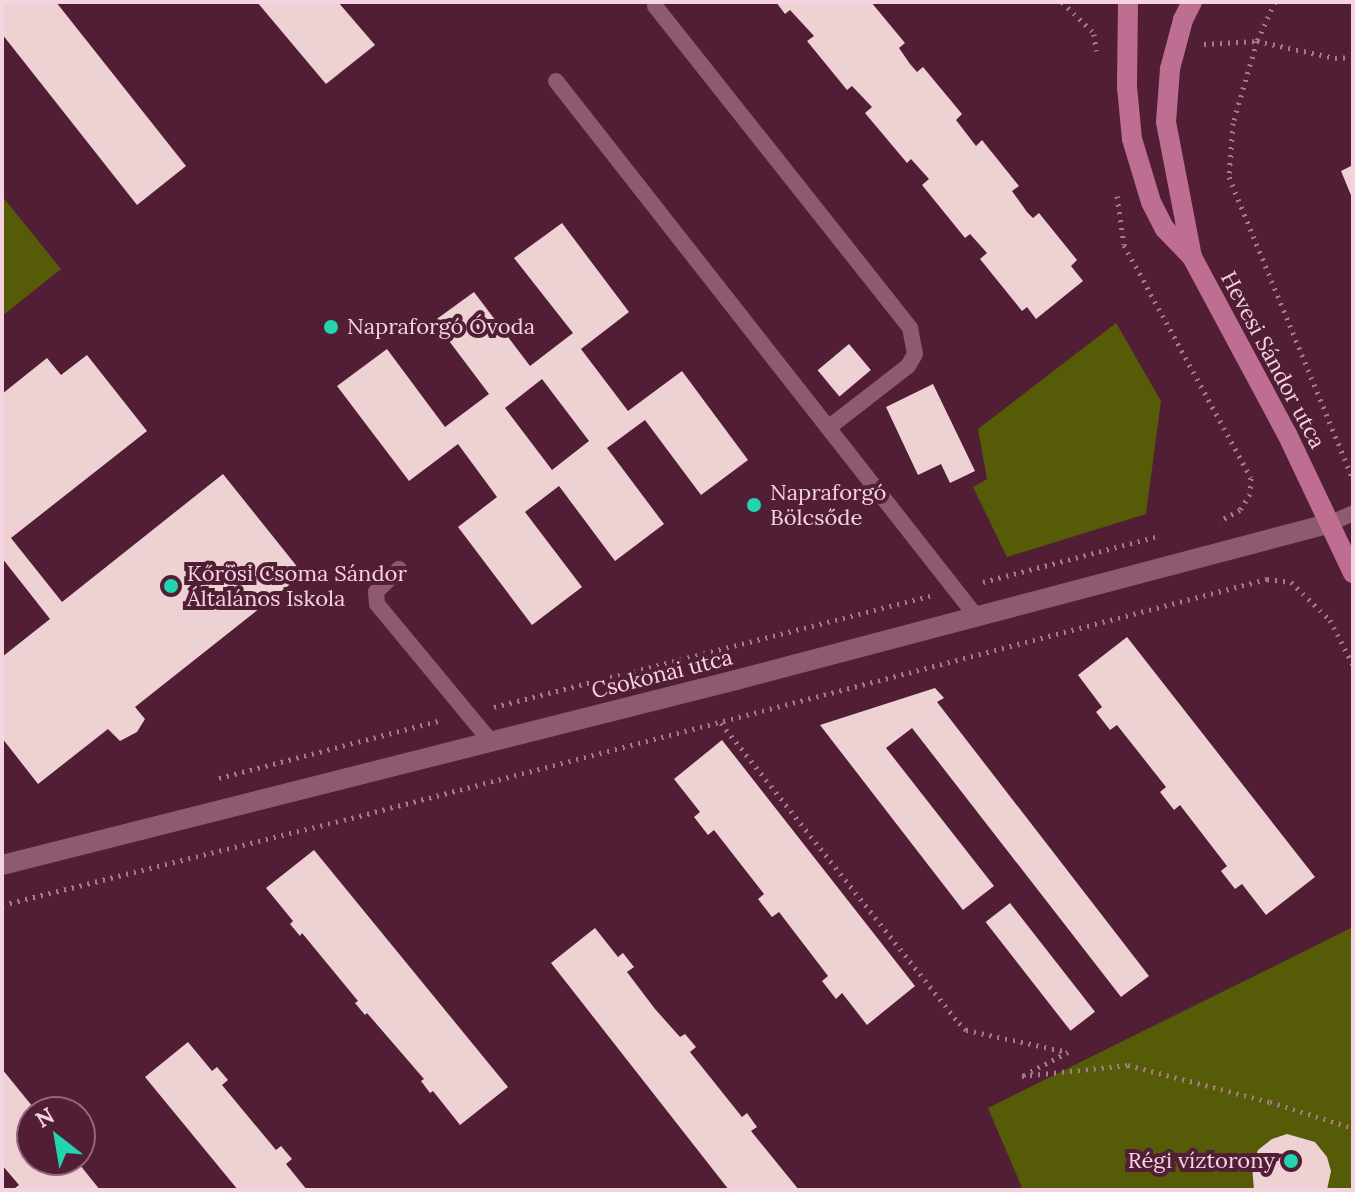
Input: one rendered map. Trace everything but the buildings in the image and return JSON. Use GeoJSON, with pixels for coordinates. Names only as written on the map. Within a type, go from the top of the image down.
{"type":"FeatureCollection","features":[{"type":"Feature","properties":{"kind":"main road","name":"Hevesi Sándor utca"},"geometry":{"type":"LineString","coordinates":[[1128,2],[1127,87],[1132,139],[1141,173],[1165,229],[1192,257],[1331,523],[1353,573]]}},
{"type":"Feature","properties":{"kind":"main road","name":"Hevesi Sándor utca"},"geometry":{"type":"LineString","coordinates":[[1192,2],[1170,69],[1166,122],[1192,257]]}},
{"type":"Feature","properties":{"kind":"street","name":"Csokonai utca"},"geometry":{"type":"LineString","coordinates":[[2,865],[491,742],[1331,523]]}},
{"type":"Feature","properties":{"kind":"lane"},"geometry":{"type":"LineString","coordinates":[[655,6],[910,328],[915,354],[908,366],[828,428]]}},
{"type":"Feature","properties":{"kind":"lane"},"geometry":{"type":"LineString","coordinates":[[556,81],[976,616]]}},
{"type":"Feature","properties":{"kind":"lane"},"geometry":{"type":"LineString","coordinates":[[1331,523],[1353,513]]}},
{"type":"Feature","properties":{"kind":"lane"},"geometry":{"type":"LineString","coordinates":[[399,569],[376,592],[377,604],[491,742]]}},
{"type":"Feature","properties":{"kind":"path"},"geometry":{"type":"LineString","coordinates":[[1062,2],[1094,34],[1129,40]]}},
{"type":"Feature","properties":{"kind":"path"},"geometry":{"type":"LineString","coordinates":[[1275,2],[1257,41],[1233,123],[1229,177],[1353,480]]}},
{"type":"Feature","properties":{"kind":"path"},"geometry":{"type":"LineString","coordinates":[[1176,46],[1257,41],[1335,58],[1353,57]]}},
{"type":"Feature","properties":{"kind":"path"},"geometry":{"type":"LineString","coordinates":[[1124,245],[1251,478],[1250,494],[1240,510],[1204,525]]}},
{"type":"Feature","properties":{"kind":"path"},"geometry":{"type":"LineString","coordinates":[[209,781],[954,590],[1082,553],[1163,535]]}},
{"type":"Feature","properties":{"kind":"path"},"geometry":{"type":"LineString","coordinates":[[2,905],[1267,579],[1291,582],[1330,620],[1353,665]]}},
{"type":"Feature","properties":{"kind":"path"},"geometry":{"type":"LineString","coordinates":[[721,722],[966,1030],[1068,1052],[1022,1076],[1128,1065],[1270,1102],[1353,1128]]}},
{"type":"Feature","properties":{"kind":"shaded area"},"geometry":{"type":"Polygon","coordinates":[[[2,196],[61,269],[2,316],[2,196]]]}},
{"type":"Feature","properties":{"kind":"shaded area"},"geometry":{"type":"Polygon","coordinates":[[[1116,323],[1161,401],[1146,514],[1007,557],[973,487],[987,479],[978,429],[1116,323]]]}},
{"type":"Feature","properties":{"kind":"shaded area"},"geometry":{"type":"Polygon","coordinates":[[[1353,927],[1353,1190],[1023,1190],[988,1108],[1353,927]]]}},
{"type":"Feature","properties":{"kind":"place","name":"Napraforgó Óvoda"},"geometry":{"type":"Point","coordinates":[331,327]}},
{"type":"Feature","properties":{"kind":"place","name":"Napraforgó Bölcsőde"},"geometry":{"type":"Point","coordinates":[754,505]}},
{"type":"Feature","properties":{"kind":"place","name":"Kőrösi Csoma Sándor Általános Iskola"},"geometry":{"type":"Point","coordinates":[171,586]}},
{"type":"Feature","properties":{"kind":"place","name":"Régi víztorony"},"geometry":{"type":"Point","coordinates":[1291,1161]}}]}
